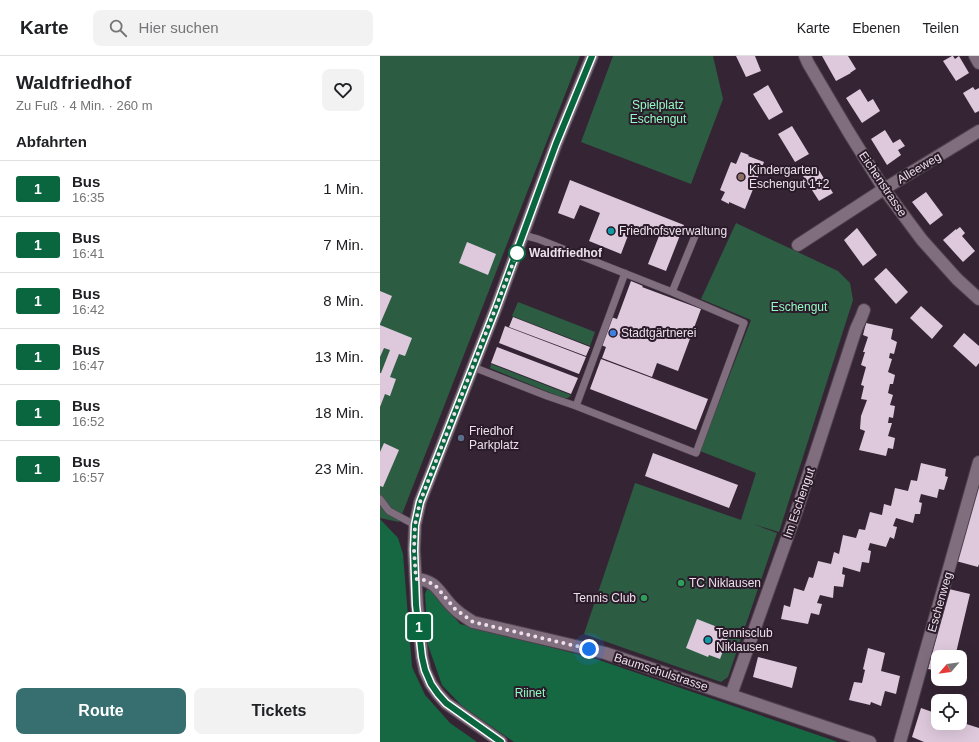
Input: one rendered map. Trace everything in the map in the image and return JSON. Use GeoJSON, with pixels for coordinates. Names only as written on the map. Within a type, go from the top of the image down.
{"type":"FeatureCollection","features":[{"type":"Feature","properties":{"kind":"street"},"geometry":{"type":"LineString","coordinates":[[501,742],[446,703],[431,684],[425,670],[416,605],[414,550],[415,525],[420,502],[473,367],[556,144],[592,56]]}},
{"type":"Feature","properties":{"kind":"street","name":"Eichenstrasse"},"geometry":{"type":"LineString","coordinates":[[805,56],[848,131],[884,189],[922,240],[957,279],[979,299]]}},
{"type":"Feature","properties":{"kind":"street"},"geometry":{"type":"LineString","coordinates":[[975,56],[979,63]]}},
{"type":"Feature","properties":{"kind":"street","name":"Alleeweg"},"geometry":{"type":"LineString","coordinates":[[798,245],[884,189],[979,131]]}},
{"type":"Feature","properties":{"kind":"street","name":"Im Eschengut"},"geometry":{"type":"LineString","coordinates":[[731,695],[796,513],[856,329],[864,310]]}},
{"type":"Feature","properties":{"kind":"street","name":"Eschenweg"},"geometry":{"type":"LineString","coordinates":[[900,742],[979,462]]}},
{"type":"Feature","properties":{"kind":"street","name":"Baumschulstrasse"},"geometry":{"type":"LineString","coordinates":[[416,579],[424,580],[435,585],[455,609],[473,622],[605,653],[870,742]]}},
{"type":"Feature","properties":{"kind":"lane"},"geometry":{"type":"LineString","coordinates":[[473,367],[696,453],[744,324],[625,273],[538,239],[523,235]]}},
{"type":"Feature","properties":{"kind":"lane"},"geometry":{"type":"LineString","coordinates":[[672,292],[695,236]]}},
{"type":"Feature","properties":{"kind":"lane"},"geometry":{"type":"LineString","coordinates":[[576,406],[625,273]]}},
{"type":"Feature","properties":{"kind":"lane"},"geometry":{"type":"LineString","coordinates":[[380,499],[389,511],[415,525]]}},
{"type":"Feature","properties":{"kind":"green space","name":"Waldfriedhof"},"geometry":{"type":"Polygon","coordinates":[[[380,56],[580,56],[399,522],[380,518],[380,56]]]}},
{"type":"Feature","properties":{"kind":"green space","name":"Spielplatz Eschengut"},"geometry":{"type":"Polygon","coordinates":[[[613,56],[713,56],[723,99],[691,184],[581,142],[613,56]]]}},
{"type":"Feature","properties":{"kind":"green space","name":"Eschengut"},"geometry":{"type":"Polygon","coordinates":[[[736,223],[838,271],[850,283],[853,300],[779,532],[753,524],[777,533],[728,677],[721,682],[584,634],[635,483],[741,520],[756,473],[700,451],[751,320],[701,299],[736,223]]]}},
{"type":"Feature","properties":{"kind":"green space"},"geometry":{"type":"Polygon","coordinates":[[[518,302],[595,332],[590,346],[512,316],[518,302]]]}},
{"type":"Feature","properties":{"kind":"green space"},"geometry":{"type":"Polygon","coordinates":[[[491,364],[571,395],[568,398],[563,398],[490,368],[491,364]]]}},
{"type":"Feature","properties":{"kind":"green space"},"geometry":{"type":"Polygon","coordinates":[[[380,519],[398,538],[403,554],[412,667],[425,695],[450,723],[477,742],[380,742],[380,519]]]}},
{"type":"Feature","properties":{"kind":"green space","name":"Riinet"},"geometry":{"type":"Polygon","coordinates":[[[427,589],[431,589],[460,624],[596,659],[838,742],[514,742],[462,706],[442,685],[428,645],[425,594],[427,589]]]}},
{"type":"Feature","properties":{"kind":"building"},"geometry":{"type":"Polygon","coordinates":[[[736,56],[755,56],[761,71],[746,77],[736,56]]]}},
{"type":"Feature","properties":{"kind":"building"},"geometry":{"type":"Polygon","coordinates":[[[822,56],[848,56],[856,69],[836,81],[822,56]]]}},
{"type":"Feature","properties":{"kind":"building"},"geometry":{"type":"Polygon","coordinates":[[[952,56],[955,59],[959,56],[969,73],[956,81],[943,61],[952,56]]]}},
{"type":"Feature","properties":{"kind":"building"},"geometry":{"type":"Polygon","coordinates":[[[768,85],[783,112],[769,120],[753,94],[768,85]]]}},
{"type":"Feature","properties":{"kind":"building"},"geometry":{"type":"Polygon","coordinates":[[[973,87],[975,90],[979,88],[979,111],[975,113],[963,93],[973,87]]]}},
{"type":"Feature","properties":{"kind":"building"},"geometry":{"type":"Polygon","coordinates":[[[860,89],[868,102],[873,99],[880,111],[862,123],[846,98],[860,89]]]}},
{"type":"Feature","properties":{"kind":"building"},"geometry":{"type":"Polygon","coordinates":[[[792,126],[809,154],[795,162],[778,134],[792,126]]]}},
{"type":"Feature","properties":{"kind":"building"},"geometry":{"type":"Polygon","coordinates":[[[885,130],[893,143],[900,139],[905,146],[898,150],[901,155],[887,165],[871,139],[885,130]]]}},
{"type":"Feature","properties":{"kind":"building","name":"Kindergarten Eschengut 1+2"},"geometry":{"type":"Polygon","coordinates":[[[741,152],[764,162],[745,209],[721,200],[725,192],[720,190],[731,162],[736,164],[741,152]]]}},
{"type":"Feature","properties":{"kind":"building"},"geometry":{"type":"Polygon","coordinates":[[[817,167],[833,193],[819,201],[803,176],[817,167]]]}},
{"type":"Feature","properties":{"kind":"building","name":"Friedhofsverwaltung"},"geometry":{"type":"Polygon","coordinates":[[[570,180],[684,225],[666,271],[648,264],[659,236],[632,225],[621,254],[589,241],[600,213],[580,205],[574,219],[558,213],[570,180]]]}},
{"type":"Feature","properties":{"kind":"building"},"geometry":{"type":"Polygon","coordinates":[[[926,192],[943,215],[930,225],[912,202],[926,192]]]}},
{"type":"Feature","properties":{"kind":"building"},"geometry":{"type":"Polygon","coordinates":[[[960,227],[965,233],[962,236],[975,251],[963,262],[943,240],[960,227]]]}},
{"type":"Feature","properties":{"kind":"building"},"geometry":{"type":"Polygon","coordinates":[[[857,228],[877,255],[863,266],[844,240],[857,228]]]}},
{"type":"Feature","properties":{"kind":"building"},"geometry":{"type":"Polygon","coordinates":[[[467,242],[496,254],[488,275],[459,263],[467,242]]]}},
{"type":"Feature","properties":{"kind":"building"},"geometry":{"type":"Polygon","coordinates":[[[886,268],[908,292],[896,304],[874,279],[886,268]]]}},
{"type":"Feature","properties":{"kind":"building"},"geometry":{"type":"Polygon","coordinates":[[[631,281],[643,286],[642,287],[701,309],[678,371],[657,363],[652,377],[602,358],[606,347],[601,345],[611,317],[617,319],[631,281]]]}},
{"type":"Feature","properties":{"kind":"building"},"geometry":{"type":"Polygon","coordinates":[[[380,291],[392,296],[380,324],[380,291]]]}},
{"type":"Feature","properties":{"kind":"building"},"geometry":{"type":"Polygon","coordinates":[[[921,306],[943,326],[932,339],[910,318],[921,306]]]}},
{"type":"Feature","properties":{"kind":"building"},"geometry":{"type":"Polygon","coordinates":[[[513,317],[590,347],[586,356],[509,327],[513,317]]]}},
{"type":"Feature","properties":{"kind":"building"},"geometry":{"type":"Polygon","coordinates":[[[866,323],[893,329],[891,339],[897,342],[894,354],[890,353],[889,358],[892,359],[888,372],[895,375],[893,384],[890,384],[888,393],[893,395],[890,405],[895,406],[893,418],[889,417],[888,423],[892,423],[888,436],[895,438],[893,449],[888,448],[886,456],[859,450],[865,431],[860,429],[861,416],[867,400],[861,399],[864,386],[861,385],[866,367],[861,365],[865,352],[863,352],[868,337],[863,335],[866,323]]]}},
{"type":"Feature","properties":{"kind":"building"},"geometry":{"type":"Polygon","coordinates":[[[380,325],[412,338],[405,356],[399,354],[390,377],[396,379],[390,396],[385,394],[380,407],[380,373],[390,350],[384,348],[380,357],[380,325]]]}},
{"type":"Feature","properties":{"kind":"building"},"geometry":{"type":"Polygon","coordinates":[[[505,326],[586,357],[579,374],[499,343],[505,326]]]}},
{"type":"Feature","properties":{"kind":"building"},"geometry":{"type":"Polygon","coordinates":[[[964,333],[979,346],[979,363],[976,367],[953,346],[964,333]]]}},
{"type":"Feature","properties":{"kind":"building"},"geometry":{"type":"Polygon","coordinates":[[[497,347],[578,378],[571,394],[491,363],[497,347]]]}},
{"type":"Feature","properties":{"kind":"building"},"geometry":{"type":"Polygon","coordinates":[[[601,359],[708,399],[696,430],[590,389],[601,359]]]}},
{"type":"Feature","properties":{"kind":"building"},"geometry":{"type":"Polygon","coordinates":[[[384,443],[399,450],[383,487],[380,486],[380,452],[384,443]]]}},
{"type":"Feature","properties":{"kind":"building"},"geometry":{"type":"Polygon","coordinates":[[[653,453],[738,485],[729,508],[645,476],[653,453]]]}},
{"type":"Feature","properties":{"kind":"building"},"geometry":{"type":"Polygon","coordinates":[[[921,463],[946,469],[945,476],[948,477],[944,490],[939,489],[937,498],[921,494],[919,502],[922,503],[920,514],[915,514],[913,523],[896,518],[893,526],[897,527],[894,539],[890,537],[886,547],[870,543],[868,550],[871,551],[869,563],[862,562],[860,572],[843,567],[842,574],[845,575],[843,587],[834,586],[833,598],[820,595],[817,603],[822,604],[819,615],[811,613],[808,624],[781,619],[784,605],[790,607],[794,588],[804,591],[809,577],[813,578],[818,561],[831,564],[834,552],[839,554],[843,535],[856,538],[859,529],[865,530],[870,512],[882,515],[884,504],[891,506],[895,488],[908,491],[911,480],[917,481],[921,463]]]}},
{"type":"Feature","properties":{"kind":"building"},"geometry":{"type":"Polygon","coordinates":[[[979,478],[979,564],[978,567],[956,561],[979,478]]]}},
{"type":"Feature","properties":{"kind":"building"},"geometry":{"type":"Polygon","coordinates":[[[949,589],[970,594],[957,650],[933,650],[949,589]]]}},
{"type":"Feature","properties":{"kind":"building","name":"Tennisclub Niklausen"},"geometry":{"type":"Polygon","coordinates":[[[697,619],[730,632],[720,659],[709,655],[708,657],[686,648],[697,619]]]}},
{"type":"Feature","properties":{"kind":"building"},"geometry":{"type":"Polygon","coordinates":[[[868,648],[885,653],[881,671],[900,676],[896,694],[885,691],[881,706],[871,702],[870,705],[849,700],[854,682],[862,683],[865,670],[863,669],[868,648]]]}},
{"type":"Feature","properties":{"kind":"building"},"geometry":{"type":"Polygon","coordinates":[[[758,657],[797,667],[792,688],[753,677],[758,657]]]}},
{"type":"Feature","properties":{"kind":"building"},"geometry":{"type":"Polygon","coordinates":[[[931,658],[931,670],[928,669],[931,658]]]}},
{"type":"Feature","properties":{"kind":"building"},"geometry":{"type":"Polygon","coordinates":[[[921,708],[931,712],[931,730],[967,730],[967,724],[979,728],[979,742],[924,742],[912,737],[921,708]]]}},
{"type":"Feature","properties":{"kind":"bus line","name":"1"},"geometry":{"type":"LineString","coordinates":[[501,742],[446,703],[431,684],[425,670],[416,605],[414,550],[415,525],[420,502],[517,253],[556,144],[592,56]]}},
{"type":"Feature","properties":{"kind":"place","name":"Kindergarten Eschengut 1+2"},"geometry":{"type":"Point","coordinates":[741,177]}},
{"type":"Feature","properties":{"kind":"place","name":"Friedhofsverwaltung"},"geometry":{"type":"Point","coordinates":[611,231]}},
{"type":"Feature","properties":{"kind":"place","name":"Waldfriedhof"},"geometry":{"type":"Point","coordinates":[517,253]}},
{"type":"Feature","properties":{"kind":"place","name":"Stadtgärtnerei"},"geometry":{"type":"Point","coordinates":[613,333]}},
{"type":"Feature","properties":{"kind":"place","name":"Friedhof Parkplatz"},"geometry":{"type":"Point","coordinates":[461,438]}},
{"type":"Feature","properties":{"kind":"place","name":"TC Niklausen"},"geometry":{"type":"Point","coordinates":[681,583]}},
{"type":"Feature","properties":{"kind":"place","name":"Tennis Club"},"geometry":{"type":"Point","coordinates":[644,598]}},
{"type":"Feature","properties":{"kind":"place","name":"Tennisclub Niklausen"},"geometry":{"type":"Point","coordinates":[708,640]}},
{"type":"Feature","properties":{"kind":"route"},"geometry":{"type":"LineString","coordinates":[[517,253],[420,502],[415,525],[414,550],[416,579],[424,580],[435,585],[455,609],[473,622],[589,649]]}}]}
